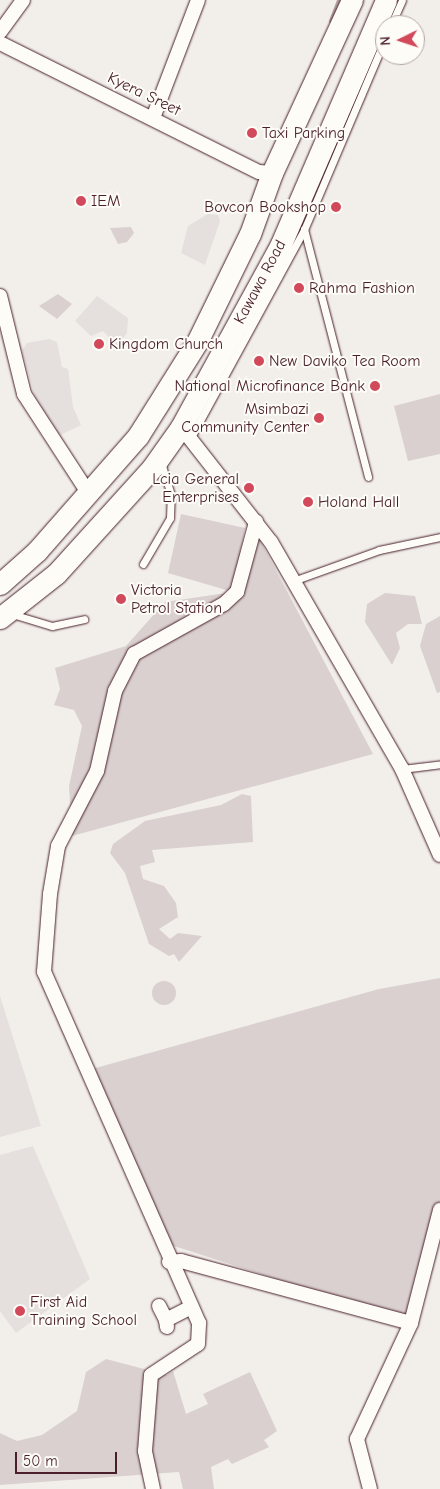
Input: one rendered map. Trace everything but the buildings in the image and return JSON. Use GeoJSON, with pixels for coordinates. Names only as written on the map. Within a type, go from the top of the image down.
{"type":"FeatureCollection","features":[{"type":"Feature","properties":{"kind":"main road","name":"Kawawa Road"},"geometry":{"type":"LineString","coordinates":[[0,584],[92,490],[138,436],[197,342],[250,234],[272,173],[352,0]]}},
{"type":"Feature","properties":{"kind":"main road","name":"Kawawa Road"},"geometry":{"type":"LineString","coordinates":[[3,616],[56,574],[160,456],[185,433],[296,210],[386,0]]}},
{"type":"Feature","properties":{"kind":"street"},"geometry":{"type":"LineString","coordinates":[[0,32],[23,0]]}},
{"type":"Feature","properties":{"kind":"street"},"geometry":{"type":"LineString","coordinates":[[153,118],[198,0]]}},
{"type":"Feature","properties":{"kind":"street","name":"Kyera Sreet"},"geometry":{"type":"LineString","coordinates":[[0,43],[259,172],[272,173]]}},
{"type":"Feature","properties":{"kind":"street"},"geometry":{"type":"LineString","coordinates":[[0,296],[24,394],[85,488],[92,490]]}},
{"type":"Feature","properties":{"kind":"street"},"geometry":{"type":"LineString","coordinates":[[185,433],[256,522],[293,581],[402,769],[440,855]]}},
{"type":"Feature","properties":{"kind":"street"},"geometry":{"type":"LineString","coordinates":[[153,1489],[145,1451],[151,1375],[198,1344],[199,1323],[169,1262],[44,972],[50,894],[58,846],[97,771],[115,692],[134,654],[224,604],[237,592],[256,522]]}},
{"type":"Feature","properties":{"kind":"street"},"geometry":{"type":"LineString","coordinates":[[370,1489],[357,1439],[411,1323],[440,1210]]}},
{"type":"Feature","properties":{"kind":"street"},"geometry":{"type":"LineString","coordinates":[[169,1262],[181,1261],[411,1323]]}},
{"type":"Feature","properties":{"kind":"street"},"geometry":{"type":"LineString","coordinates":[[159,1306],[167,1324],[191,1307]]}},
{"type":"Feature","properties":{"kind":"lane"},"geometry":{"type":"LineString","coordinates":[[395,15],[402,0]]}},
{"type":"Feature","properties":{"kind":"lane"},"geometry":{"type":"LineString","coordinates":[[185,433],[304,230],[375,63]]}},
{"type":"Feature","properties":{"kind":"lane"},"geometry":{"type":"LineString","coordinates":[[296,210],[304,230],[368,477]]}},
{"type":"Feature","properties":{"kind":"lane"},"geometry":{"type":"LineString","coordinates":[[143,564],[170,518],[171,496],[160,456]]}},
{"type":"Feature","properties":{"kind":"lane"},"geometry":{"type":"LineString","coordinates":[[293,581],[379,550],[440,537]]}},
{"type":"Feature","properties":{"kind":"lane"},"geometry":{"type":"LineString","coordinates":[[3,616],[52,626],[84,619]]}},
{"type":"Feature","properties":{"kind":"lane"},"geometry":{"type":"LineString","coordinates":[[402,769],[440,764]]}},
{"type":"Feature","properties":{"kind":"shaded area"},"geometry":{"type":"Polygon","coordinates":[[[208,214],[218,215],[220,221],[205,265],[181,253],[188,226],[208,214]]]}},
{"type":"Feature","properties":{"kind":"shaded area"},"geometry":{"type":"Polygon","coordinates":[[[131,227],[134,233],[127,242],[118,244],[110,228],[131,227]]]}},
{"type":"Feature","properties":{"kind":"shaded area"},"geometry":{"type":"Polygon","coordinates":[[[58,294],[72,304],[57,319],[39,306],[58,294]]]}},
{"type":"Feature","properties":{"kind":"shaded area"},"geometry":{"type":"Polygon","coordinates":[[[97,296],[128,318],[127,333],[117,346],[103,331],[91,336],[75,321],[97,296]]]}},
{"type":"Feature","properties":{"kind":"shaded area"},"geometry":{"type":"Polygon","coordinates":[[[49,339],[57,342],[62,367],[68,369],[73,407],[81,425],[56,437],[39,412],[22,350],[27,343],[49,339]]]}},
{"type":"Feature","properties":{"kind":"shaded area"},"geometry":{"type":"Polygon","coordinates":[[[440,394],[440,454],[408,461],[394,406],[440,394]]]}},
{"type":"Feature","properties":{"kind":"shaded area"},"geometry":{"type":"Polygon","coordinates":[[[181,514],[245,528],[234,583],[248,532],[260,540],[373,754],[72,836],[69,786],[82,726],[74,710],[54,705],[60,689],[55,668],[126,646],[165,602],[233,592],[168,573],[181,514]]]}},
{"type":"Feature","properties":{"kind":"shaded area"},"geometry":{"type":"Polygon","coordinates":[[[385,593],[415,596],[422,624],[408,624],[396,633],[400,648],[392,665],[365,622],[367,604],[385,593]]]}},
{"type":"Feature","properties":{"kind":"shaded area"},"geometry":{"type":"Polygon","coordinates":[[[440,616],[440,692],[437,693],[420,646],[426,624],[440,616]]]}},
{"type":"Feature","properties":{"kind":"shaded area"},"geometry":{"type":"Polygon","coordinates":[[[242,794],[251,796],[253,842],[152,850],[155,862],[140,866],[143,879],[164,886],[176,903],[178,917],[159,929],[170,939],[178,933],[202,936],[179,962],[174,954],[169,956],[149,944],[125,873],[110,853],[113,844],[145,821],[221,805],[242,794]]]}},
{"type":"Feature","properties":{"kind":"shaded area"},"geometry":{"type":"Polygon","coordinates":[[[440,978],[440,1215],[409,1322],[168,1244],[85,1071],[379,989],[440,978]]]}},
{"type":"Feature","properties":{"kind":"shaded area"},"geometry":{"type":"Polygon","coordinates":[[[164,981],[173,984],[176,993],[173,1002],[164,1005],[155,1002],[152,993],[155,984],[164,981]]]}},
{"type":"Feature","properties":{"kind":"shaded area"},"geometry":{"type":"Polygon","coordinates":[[[0,996],[41,1126],[0,1137],[0,996]]]}},
{"type":"Feature","properties":{"kind":"shaded area"},"geometry":{"type":"Polygon","coordinates":[[[33,1146],[90,1279],[16,1333],[0,1311],[0,1155],[33,1146]]]}},
{"type":"Feature","properties":{"kind":"shaded area"},"geometry":{"type":"Polygon","coordinates":[[[106,1359],[167,1375],[173,1371],[186,1414],[208,1404],[203,1394],[250,1372],[277,1431],[264,1440],[269,1447],[232,1464],[228,1459],[211,1467],[214,1489],[183,1489],[179,1472],[0,1485],[0,1433],[17,1441],[42,1435],[77,1411],[86,1372],[106,1359]]]}},
{"type":"Feature","properties":{"kind":"waterway"},"geometry":{"type":"LineString","coordinates":[[331,21],[339,0]]}},
{"type":"Feature","properties":{"kind":"place","name":"Taxi Parking"},"geometry":{"type":"Point","coordinates":[252,133]}},
{"type":"Feature","properties":{"kind":"place","name":"IEM"},"geometry":{"type":"Point","coordinates":[81,201]}},
{"type":"Feature","properties":{"kind":"place","name":"Bovcon Bookshop"},"geometry":{"type":"Point","coordinates":[336,207]}},
{"type":"Feature","properties":{"kind":"place","name":"Rahma Fashion"},"geometry":{"type":"Point","coordinates":[299,288]}},
{"type":"Feature","properties":{"kind":"place","name":"Kingdom Church"},"geometry":{"type":"Point","coordinates":[99,344]}},
{"type":"Feature","properties":{"kind":"place","name":"New Daviko Tea Room"},"geometry":{"type":"Point","coordinates":[259,361]}},
{"type":"Feature","properties":{"kind":"place","name":"National Microfinance Bank"},"geometry":{"type":"Point","coordinates":[375,386]}},
{"type":"Feature","properties":{"kind":"place","name":"Msimbazi Community Center"},"geometry":{"type":"Point","coordinates":[319,418]}},
{"type":"Feature","properties":{"kind":"place","name":"Lcia General Enterprises"},"geometry":{"type":"Point","coordinates":[249,488]}},
{"type":"Feature","properties":{"kind":"place","name":"Holand Hall"},"geometry":{"type":"Point","coordinates":[308,502]}},
{"type":"Feature","properties":{"kind":"place","name":"Victoria Petrol Station"},"geometry":{"type":"Point","coordinates":[121,599]}},
{"type":"Feature","properties":{"kind":"place","name":"First Aid Training School"},"geometry":{"type":"Point","coordinates":[20,1311]}}]}
